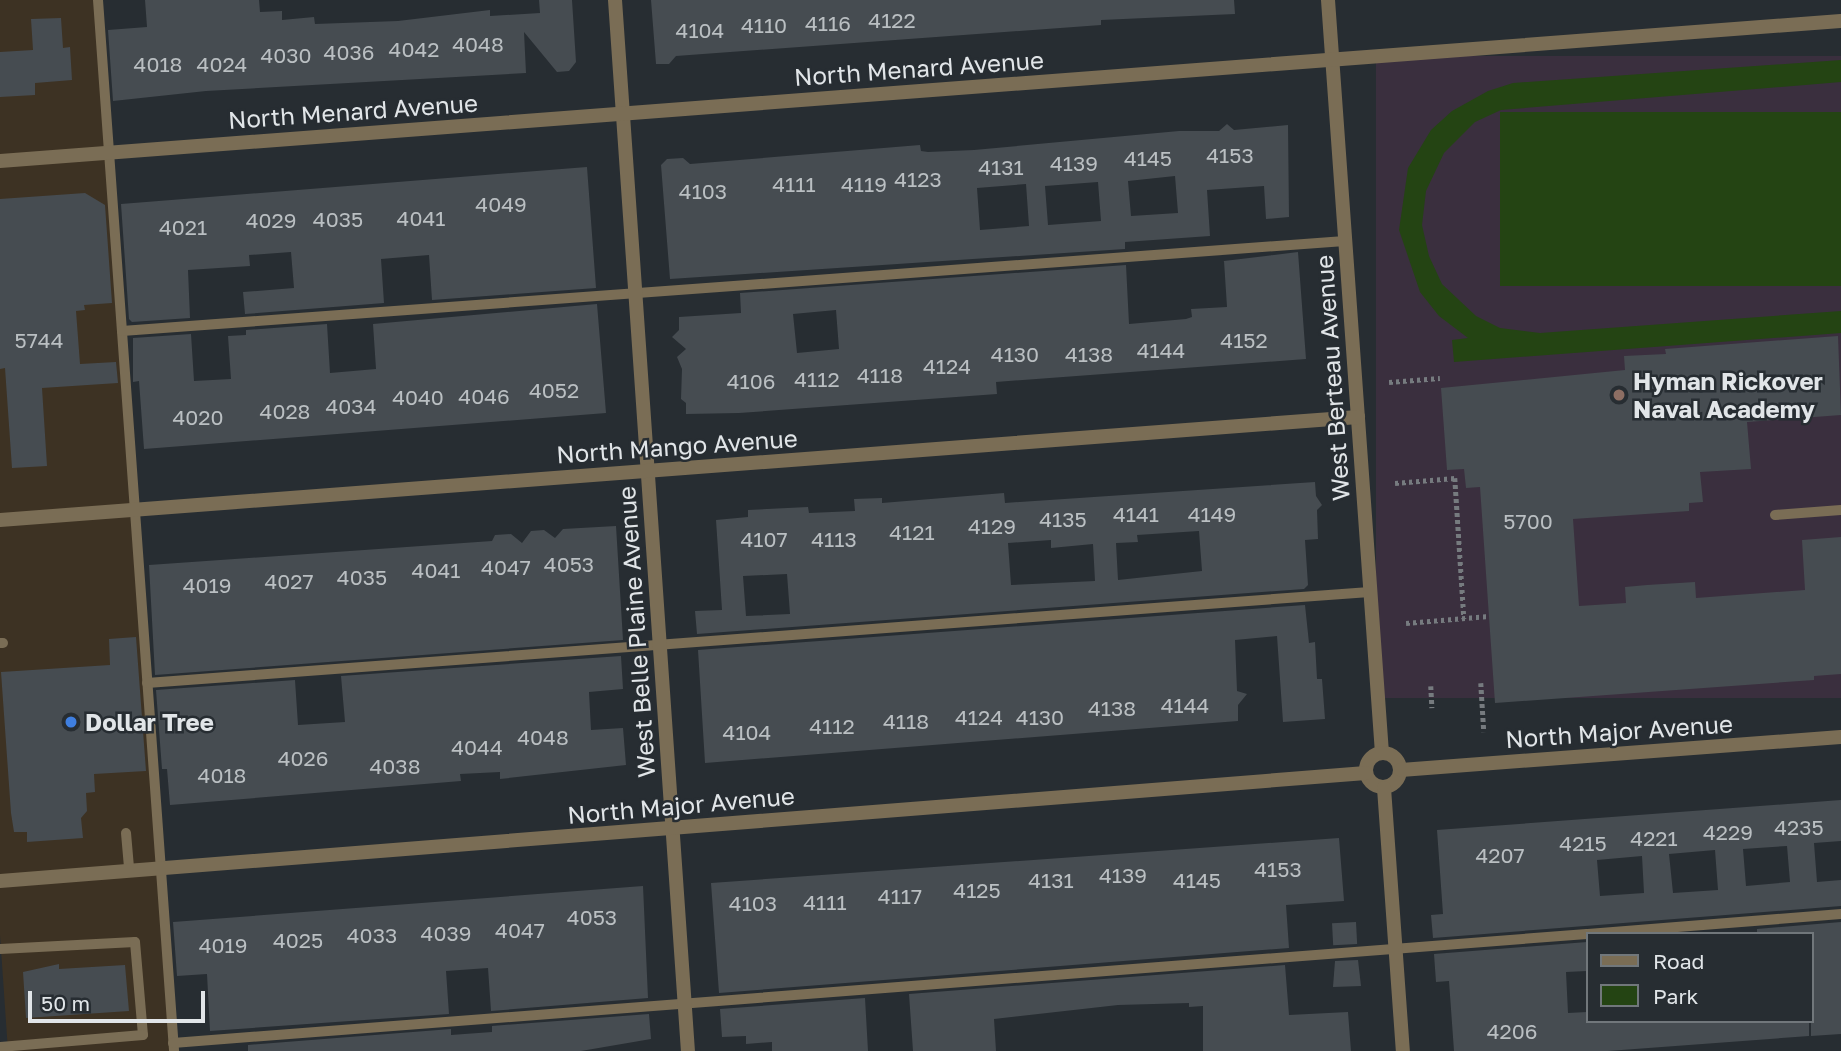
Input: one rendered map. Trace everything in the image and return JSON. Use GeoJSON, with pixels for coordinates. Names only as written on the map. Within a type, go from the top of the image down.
{"type":"FeatureCollection","features":[{"type":"Feature","properties":{"kind":"street","name":"West Belle Plaine Avenue"},"geometry":{"type":"LineString","coordinates":[[615,0],[688,1051]]}},
{"type":"Feature","properties":{"kind":"street","name":"West Berteau Avenue"},"geometry":{"type":"LineString","coordinates":[[1328,0],[1382,753]]}},
{"type":"Feature","properties":{"kind":"street","name":"North Menard Avenue"},"geometry":{"type":"LineString","coordinates":[[0,161],[1841,21]]}},
{"type":"Feature","properties":{"kind":"street","name":"North Mango Avenue"},"geometry":{"type":"LineString","coordinates":[[0,520],[1357,416]]}},
{"type":"Feature","properties":{"kind":"street","name":"North Major Avenue"},"geometry":{"type":"LineString","coordinates":[[1401,770],[1841,737]]}},
{"type":"Feature","properties":{"kind":"street"},"geometry":{"type":"LineString","coordinates":[[1382,753],[1392,756],[1401,770],[1393,785],[1384,788],[1372,783],[1366,773],[1371,758],[1382,753]]}},
{"type":"Feature","properties":{"kind":"street","name":"North Major Avenue"},"geometry":{"type":"LineString","coordinates":[[0,881],[1366,773]]}},
{"type":"Feature","properties":{"kind":"street"},"geometry":{"type":"LineString","coordinates":[[1384,788],[1403,1051]]}},
{"type":"Feature","properties":{"kind":"lane"},"geometry":{"type":"LineString","coordinates":[[98,0],[173,1047],[1586,934]]}},
{"type":"Feature","properties":{"kind":"lane"},"geometry":{"type":"LineString","coordinates":[[122,331],[1345,241]]}},
{"type":"Feature","properties":{"kind":"lane"},"geometry":{"type":"LineString","coordinates":[[1775,515],[1841,510]]}},
{"type":"Feature","properties":{"kind":"lane"},"geometry":{"type":"LineString","coordinates":[[147,683],[1370,592]]}},
{"type":"Feature","properties":{"kind":"lane"},"geometry":{"type":"LineString","coordinates":[[126,833],[128,871]]}},
{"type":"Feature","properties":{"kind":"lane"},"geometry":{"type":"LineString","coordinates":[[1612,932],[1841,914]]}},
{"type":"Feature","properties":{"kind":"lane"},"geometry":{"type":"LineString","coordinates":[[0,949],[135,942],[143,1035],[0,1047]]}},
{"type":"Feature","properties":{"kind":"path"},"geometry":{"type":"LineString","coordinates":[[1389,382],[1440,378]]}},
{"type":"Feature","properties":{"kind":"path"},"geometry":{"type":"LineString","coordinates":[[1395,483],[1455,478],[1464,619]]}},
{"type":"Feature","properties":{"kind":"path"},"geometry":{"type":"LineString","coordinates":[[1405,623],[1489,616]]}},
{"type":"Feature","properties":{"kind":"path"},"geometry":{"type":"LineString","coordinates":[[1481,683],[1484,732]]}},
{"type":"Feature","properties":{"kind":"path"},"geometry":{"type":"LineString","coordinates":[[1431,686],[1432,708]]}},
{"type":"Feature","properties":{"kind":"shaded area"},"geometry":{"type":"Polygon","coordinates":[[[0,0],[96,0],[170,1051],[8,1051],[0,935],[0,0]]]}},
{"type":"Feature","properties":{"kind":"shaded area","name":"Hyman Rickover Naval Academy"},"geometry":{"type":"Polygon","coordinates":[[[1376,56],[1841,56],[1841,698],[1376,698],[1376,56]]]}},
{"type":"Feature","properties":{"kind":"green space"},"geometry":{"type":"Polygon","coordinates":[[[1841,60],[1841,82],[1501,110],[1475,122],[1444,153],[1426,191],[1422,225],[1429,256],[1442,284],[1476,316],[1500,328],[1540,333],[1841,311],[1841,333],[1454,362],[1452,340],[1468,338],[1439,316],[1420,292],[1399,230],[1408,168],[1431,130],[1452,111],[1488,91],[1513,83],[1841,60]]]}},
{"type":"Feature","properties":{"kind":"green space"},"geometry":{"type":"Polygon","coordinates":[[[1500,112],[1841,112],[1841,286],[1500,286],[1500,112]]]}},
{"type":"Feature","properties":{"kind":"building"},"geometry":{"type":"Polygon","coordinates":[[[145,0],[259,0],[260,12],[282,11],[282,20],[314,17],[315,24],[398,21],[490,10],[490,16],[540,13],[539,0],[572,0],[576,62],[569,71],[557,72],[524,32],[526,73],[206,91],[113,101],[108,30],[147,27],[145,0]]]}},
{"type":"Feature","properties":{"kind":"building"},"geometry":{"type":"Polygon","coordinates":[[[651,0],[1234,0],[1235,14],[1101,20],[1101,25],[676,56],[669,64],[656,64],[651,0]]]}},
{"type":"Feature","properties":{"kind":"building"},"geometry":{"type":"Polygon","coordinates":[[[61,18],[63,48],[70,47],[72,80],[35,83],[35,95],[0,97],[0,52],[33,50],[31,19],[61,18]]]}},
{"type":"Feature","properties":{"kind":"building"},"geometry":{"type":"Polygon","coordinates":[[[1227,124],[1234,130],[1288,125],[1289,217],[1266,219],[1264,186],[1207,190],[1210,236],[1125,242],[1125,249],[670,279],[661,165],[667,159],[683,158],[690,164],[920,145],[921,151],[928,152],[974,150],[1179,131],[1219,131],[1227,124]],[[1175,176],[1128,181],[1131,216],[1178,213],[1175,176]],[[1098,182],[1045,186],[1048,225],[1101,221],[1098,182]],[[1026,184],[977,188],[980,230],[1029,226],[1026,184]]]}},
{"type":"Feature","properties":{"kind":"building"},"geometry":{"type":"Polygon","coordinates":[[[587,167],[596,288],[432,300],[429,255],[381,259],[384,303],[245,314],[243,292],[294,288],[291,252],[249,255],[250,266],[188,270],[190,318],[132,322],[129,319],[121,204],[587,167]]]}},
{"type":"Feature","properties":{"kind":"building"},"geometry":{"type":"Polygon","coordinates":[[[85,193],[105,205],[112,303],[84,305],[85,310],[76,311],[80,364],[116,362],[118,383],[42,388],[47,466],[12,468],[5,368],[0,369],[0,199],[85,193]]]}},
{"type":"Feature","properties":{"kind":"building"},"geometry":{"type":"Polygon","coordinates":[[[1298,252],[1306,359],[996,382],[997,394],[739,413],[686,414],[686,403],[681,399],[682,369],[677,357],[686,349],[672,337],[679,330],[679,317],[741,313],[740,293],[1126,265],[1129,324],[1186,319],[1192,317],[1191,309],[1227,307],[1224,261],[1298,252]],[[836,310],[793,314],[797,353],[839,349],[836,310]]]}},
{"type":"Feature","properties":{"kind":"building"},"geometry":{"type":"Polygon","coordinates":[[[597,304],[606,413],[144,449],[139,381],[133,382],[133,338],[191,334],[194,381],[231,379],[228,336],[246,335],[246,330],[327,324],[330,373],[376,369],[373,324],[597,304]]]}},
{"type":"Feature","properties":{"kind":"building"},"geometry":{"type":"Polygon","coordinates":[[[1838,336],[1841,415],[1747,422],[1751,469],[1700,472],[1703,502],[1689,503],[1689,511],[1573,519],[1579,606],[1626,603],[1625,587],[1647,585],[1695,582],[1696,598],[1805,590],[1802,540],[1841,537],[1841,674],[1814,676],[1814,680],[1495,703],[1480,487],[1466,488],[1464,469],[1447,470],[1441,388],[1625,370],[1624,356],[1666,354],[1665,349],[1838,336]]]}},
{"type":"Feature","properties":{"kind":"building"},"geometry":{"type":"Polygon","coordinates":[[[1315,482],[1316,496],[1322,505],[1317,510],[1318,539],[1305,540],[1308,585],[1304,589],[697,634],[695,611],[722,610],[716,520],[748,517],[748,510],[808,507],[809,513],[855,511],[854,499],[882,498],[882,503],[1004,493],[1005,503],[1315,482]],[[1199,531],[1137,535],[1138,542],[1116,543],[1118,580],[1202,571],[1199,531]],[[1051,540],[1008,543],[1011,585],[1095,581],[1093,544],[1051,548],[1051,540]],[[787,574],[743,576],[746,616],[790,614],[787,574]]]}},
{"type":"Feature","properties":{"kind":"building"},"geometry":{"type":"Polygon","coordinates":[[[616,526],[623,640],[155,675],[149,565],[492,541],[495,535],[511,534],[522,543],[531,531],[544,530],[555,538],[563,529],[616,526]]]}},
{"type":"Feature","properties":{"kind":"building"},"geometry":{"type":"Polygon","coordinates":[[[1305,605],[1309,643],[1315,642],[1317,679],[1322,679],[1325,719],[1283,722],[1277,636],[1235,640],[1237,691],[1247,694],[1238,705],[1238,721],[705,763],[698,650],[1305,605]]]}},
{"type":"Feature","properties":{"kind":"building","name":"Dollar Tree"},"geometry":{"type":"Polygon","coordinates":[[[136,637],[146,771],[94,774],[95,792],[86,793],[87,811],[81,818],[83,838],[27,842],[27,832],[14,832],[11,813],[1,672],[110,665],[109,639],[136,637]]]}},
{"type":"Feature","properties":{"kind":"building"},"geometry":{"type":"Polygon","coordinates":[[[621,656],[623,689],[589,692],[591,730],[623,728],[626,765],[500,779],[500,772],[460,774],[461,781],[170,805],[167,769],[162,769],[156,690],[295,680],[298,725],[345,722],[341,676],[621,656]]]}},
{"type":"Feature","properties":{"kind":"building"},"geometry":{"type":"Polygon","coordinates":[[[1841,800],[1841,841],[1814,843],[1817,882],[1841,880],[1841,906],[1433,938],[1431,915],[1443,914],[1437,830],[1841,800]],[[1787,846],[1743,849],[1746,886],[1790,882],[1787,846]],[[1715,850],[1669,854],[1673,893],[1718,890],[1715,850]],[[1642,856],[1597,860],[1600,896],[1644,893],[1642,856]]]}},
{"type":"Feature","properties":{"kind":"building"},"geometry":{"type":"Polygon","coordinates":[[[1339,838],[1344,901],[1286,905],[1289,948],[719,993],[711,883],[1339,838]]]}},
{"type":"Feature","properties":{"kind":"building"},"geometry":{"type":"Polygon","coordinates":[[[643,886],[648,998],[491,1011],[488,968],[446,971],[449,1014],[210,1031],[207,974],[177,976],[173,922],[643,886]]]}},
{"type":"Feature","properties":{"kind":"building"},"geometry":{"type":"Polygon","coordinates":[[[1356,922],[1357,944],[1333,945],[1332,923],[1356,922]]]}},
{"type":"Feature","properties":{"kind":"building"},"geometry":{"type":"Polygon","coordinates":[[[1841,922],[1841,1034],[1811,1036],[1813,932],[1757,932],[1757,929],[1841,922]]]}},
{"type":"Feature","properties":{"kind":"building"},"geometry":{"type":"Polygon","coordinates":[[[1586,942],[1586,971],[1566,972],[1568,1013],[1586,1012],[1586,1023],[1809,1023],[1809,1036],[1608,1051],[1454,1051],[1449,981],[1436,982],[1434,954],[1586,942]]]}},
{"type":"Feature","properties":{"kind":"building"},"geometry":{"type":"Polygon","coordinates":[[[1358,960],[1361,986],[1333,987],[1335,961],[1358,960]]]}},
{"type":"Feature","properties":{"kind":"building"},"geometry":{"type":"Polygon","coordinates":[[[59,964],[59,969],[125,965],[129,1011],[26,1018],[23,972],[59,964]]]}},
{"type":"Feature","properties":{"kind":"building"},"geometry":{"type":"Polygon","coordinates":[[[1285,965],[1289,1015],[1348,1012],[1351,1051],[1203,1051],[1203,1006],[1189,1007],[1189,1003],[1118,1005],[994,1019],[996,1051],[913,1051],[909,994],[1285,965]]]}},
{"type":"Feature","properties":{"kind":"building"},"geometry":{"type":"Polygon","coordinates":[[[865,998],[868,1051],[772,1051],[772,1042],[746,1044],[746,1036],[722,1037],[720,1009],[865,998]]]}},
{"type":"Feature","properties":{"kind":"building"},"geometry":{"type":"Polygon","coordinates":[[[649,1014],[651,1039],[581,1051],[248,1051],[248,1045],[451,1029],[451,1035],[492,1032],[492,1026],[649,1014]]]}},
{"type":"Feature","properties":{"kind":"place","name":"Hyman Rickover Naval Academy"},"geometry":{"type":"Point","coordinates":[1619,395]}},
{"type":"Feature","properties":{"kind":"place","name":"Dollar Tree"},"geometry":{"type":"Point","coordinates":[71,722]}}]}
